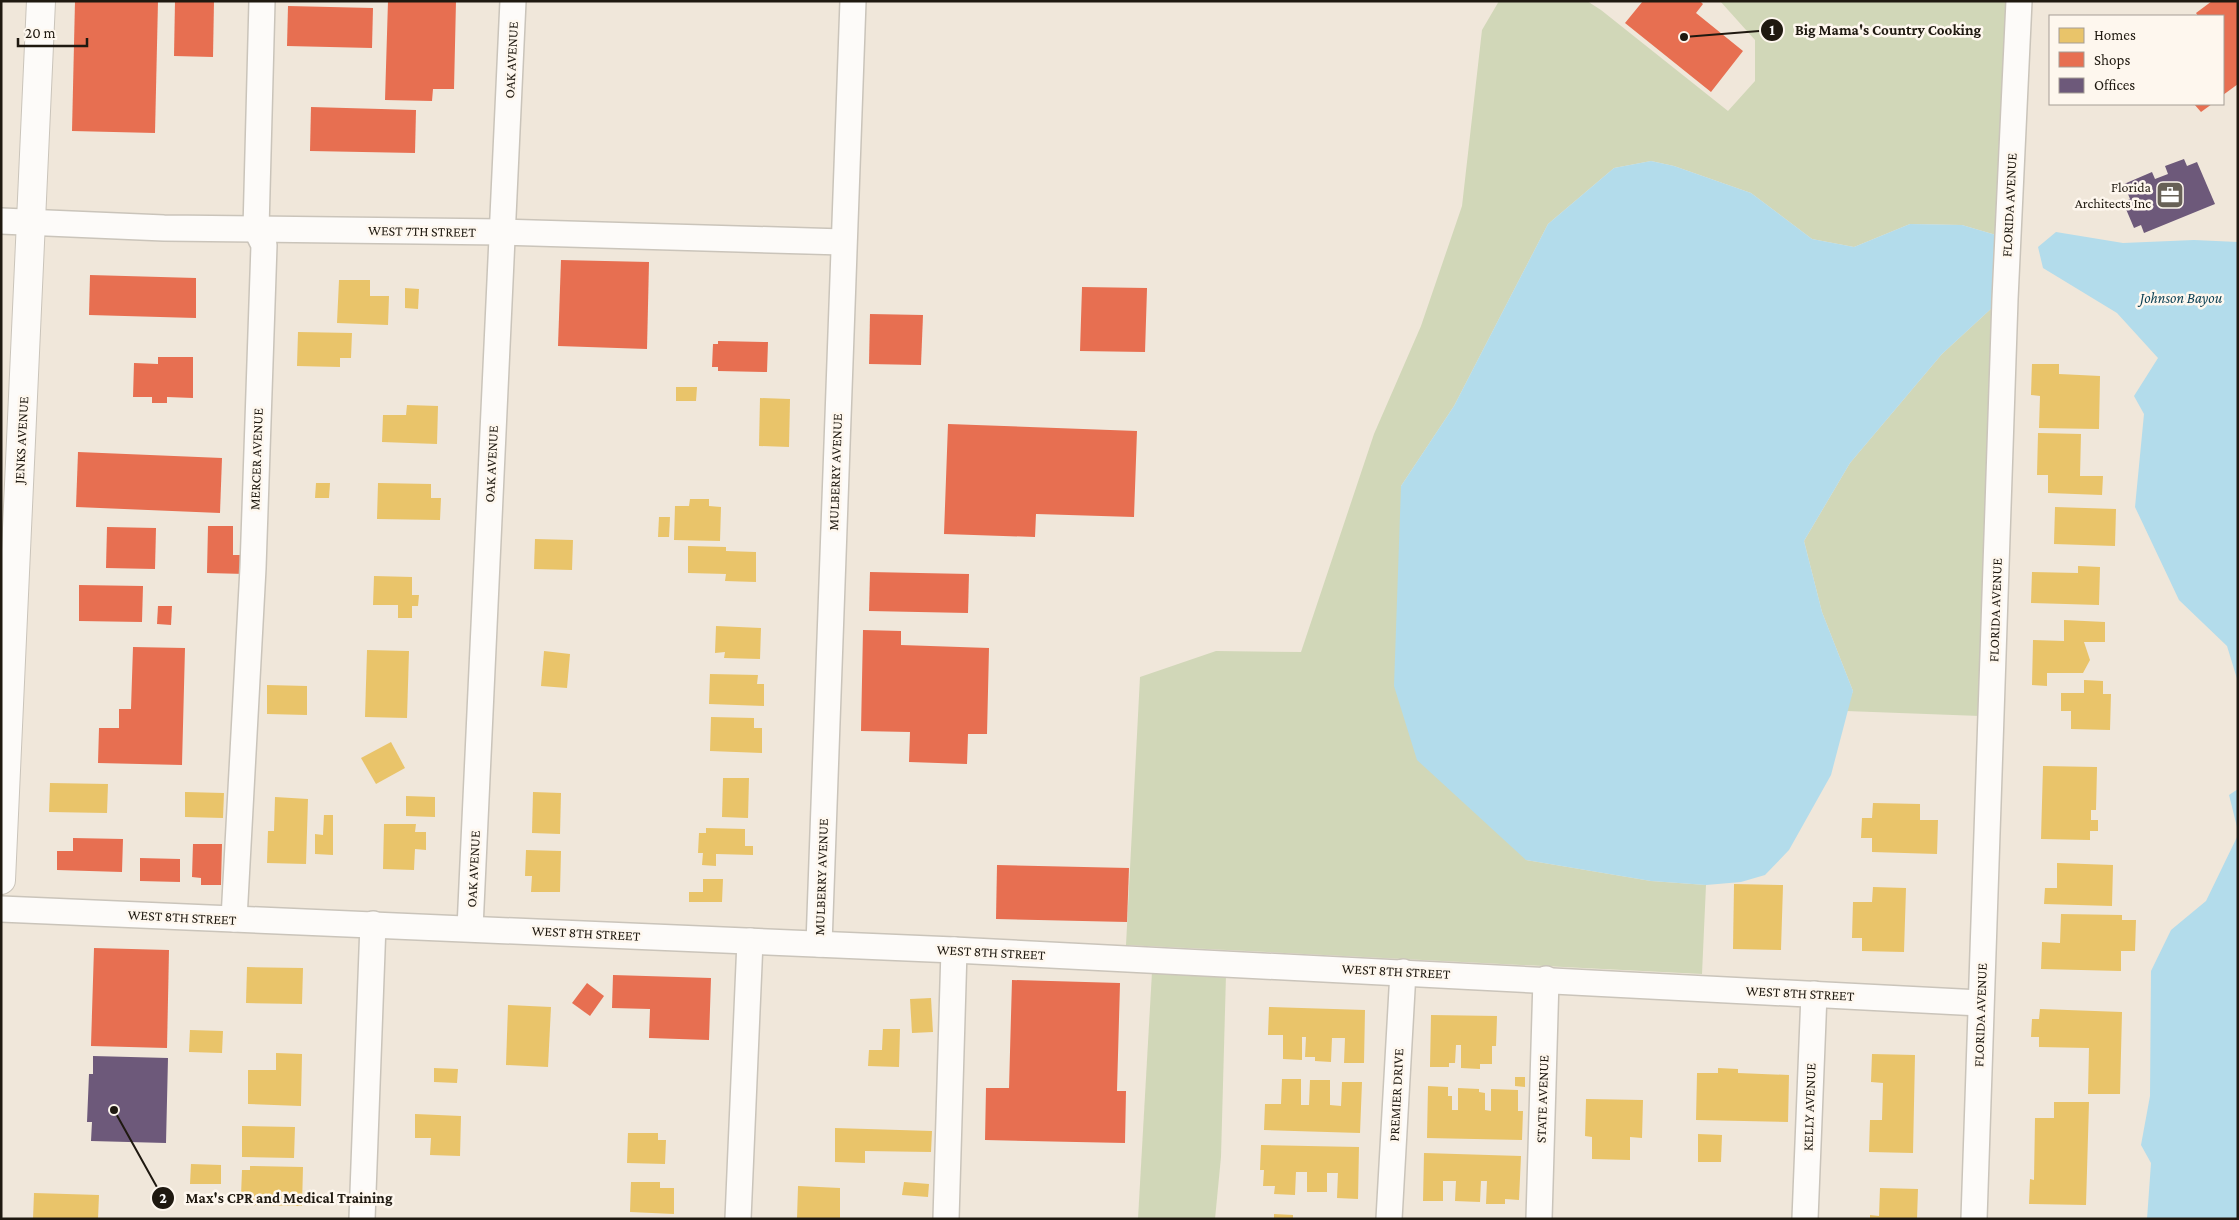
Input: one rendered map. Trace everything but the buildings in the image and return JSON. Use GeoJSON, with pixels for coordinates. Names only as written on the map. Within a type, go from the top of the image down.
{"type":"FeatureCollection","features":[{"type":"Feature","properties":{"kind":"street","name":"JENKS AVENUE"},"geometry":{"type":"LineString","coordinates":[[1,880],[40,1]]}},
{"type":"Feature","properties":{"kind":"street","name":"MERCER AVENUE"},"geometry":{"type":"LineString","coordinates":[[234,919],[252,568],[264,254],[264,245],[256,228],[262,1]]}},
{"type":"Feature","properties":{"kind":"street","name":"OAK AVENUE"},"geometry":{"type":"LineString","coordinates":[[470,928],[514,1]]}},
{"type":"Feature","properties":{"kind":"street","name":"MULBERRY AVENUE"},"geometry":{"type":"LineString","coordinates":[[819,944],[853,1]]}},
{"type":"Feature","properties":{"kind":"street","name":"FLORIDA AVENUE"},"geometry":{"type":"LineString","coordinates":[[1974,1219],[2005,299],[2020,1]]}},
{"type":"Feature","properties":{"kind":"street","name":"WEST 7TH STREET"},"geometry":{"type":"LineString","coordinates":[[1,221],[164,228],[502,232],[843,242]]}},
{"type":"Feature","properties":{"kind":"street","name":"WEST 8TH STREET"},"geometry":{"type":"LineString","coordinates":[[1,909],[954,950],[1546,979],[1980,1003]]}},
{"type":"Feature","properties":{"kind":"street"},"geometry":{"type":"LineString","coordinates":[[362,1219],[373,924]]}},
{"type":"Feature","properties":{"kind":"street"},"geometry":{"type":"LineString","coordinates":[[738,1219],[750,941]]}},
{"type":"Feature","properties":{"kind":"street"},"geometry":{"type":"LineString","coordinates":[[946,1219],[954,950]]}},
{"type":"Feature","properties":{"kind":"street","name":"PREMIER DRIVE"},"geometry":{"type":"LineString","coordinates":[[1389,1219],[1403,972]]}},
{"type":"Feature","properties":{"kind":"street","name":"STATE AVENUE"},"geometry":{"type":"LineString","coordinates":[[1539,1219],[1546,979]]}},
{"type":"Feature","properties":{"kind":"street","name":"KELLY AVENUE"},"geometry":{"type":"LineString","coordinates":[[1805,1219],[1814,994]]}},
{"type":"Feature","properties":{"kind":"green space"},"geometry":{"type":"Polygon","coordinates":[[[1499,1],[1587,1],[1601,10],[1728,111],[1755,81],[1755,40],[1720,1],[2007,1],[1996,235],[1962,225],[1910,224],[1854,247],[1812,239],[1751,193],[1674,166],[1651,161],[1614,168],[1548,224],[1454,406],[1401,486],[1526,860],[1651,881],[1706,885],[1702,974],[1126,945],[1140,677],[1216,651],[1301,652],[1374,434],[1421,326],[1462,206],[1482,30],[1499,1]]]}},
{"type":"Feature","properties":{"kind":"green space"},"geometry":{"type":"Polygon","coordinates":[[[1993,307],[1980,716],[1846,711],[1853,691],[1822,612],[1804,541],[1850,463],[1942,354],[1993,307]]]}},
{"type":"Feature","properties":{"kind":"green space"},"geometry":{"type":"Polygon","coordinates":[[[1152,972],[1226,975],[1221,1157],[1215,1219],[1138,1219],[1152,972]]]}},
{"type":"Feature","properties":{"kind":"water"},"geometry":{"type":"Polygon","coordinates":[[[1651,161],[1674,166],[1751,193],[1812,239],[1854,247],[1910,224],[1962,225],[1996,235],[1993,307],[1942,354],[1850,463],[1804,541],[1822,612],[1853,691],[1831,775],[1789,850],[1765,875],[1741,882],[1706,885],[1651,881],[1526,860],[1417,760],[1394,686],[1401,486],[1454,406],[1548,224],[1614,168],[1651,161]]]}},
{"type":"Feature","properties":{"kind":"water","name":"Johnson Bayou"},"geometry":{"type":"Polygon","coordinates":[[[2056,232],[2123,243],[2194,240],[2238,242],[2238,682],[2227,646],[2179,600],[2135,507],[2144,414],[2134,396],[2158,358],[2117,313],[2043,268],[2038,247],[2056,232]]]}},
{"type":"Feature","properties":{"kind":"water"},"geometry":{"type":"Polygon","coordinates":[[[2238,789],[2238,831],[2229,795],[2238,789]]]}},
{"type":"Feature","properties":{"kind":"water"},"geometry":{"type":"Polygon","coordinates":[[[2238,835],[2238,1219],[2147,1219],[2151,1163],[2141,1145],[2150,1096],[2151,971],[2171,930],[2206,901],[2238,835]]]}},
{"type":"Feature","properties":{"kind":"place","name":"Big Mama's Country Cooking"},"geometry":{"type":"Point","coordinates":[1684,37]}},
{"type":"Feature","properties":{"kind":"place","name":"Florida Architects Inc"},"geometry":{"type":"Point","coordinates":[2170,195]}},
{"type":"Feature","properties":{"kind":"place","name":"Max's CPR and Medical Training"},"geometry":{"type":"Point","coordinates":[114,1110]}}]}
